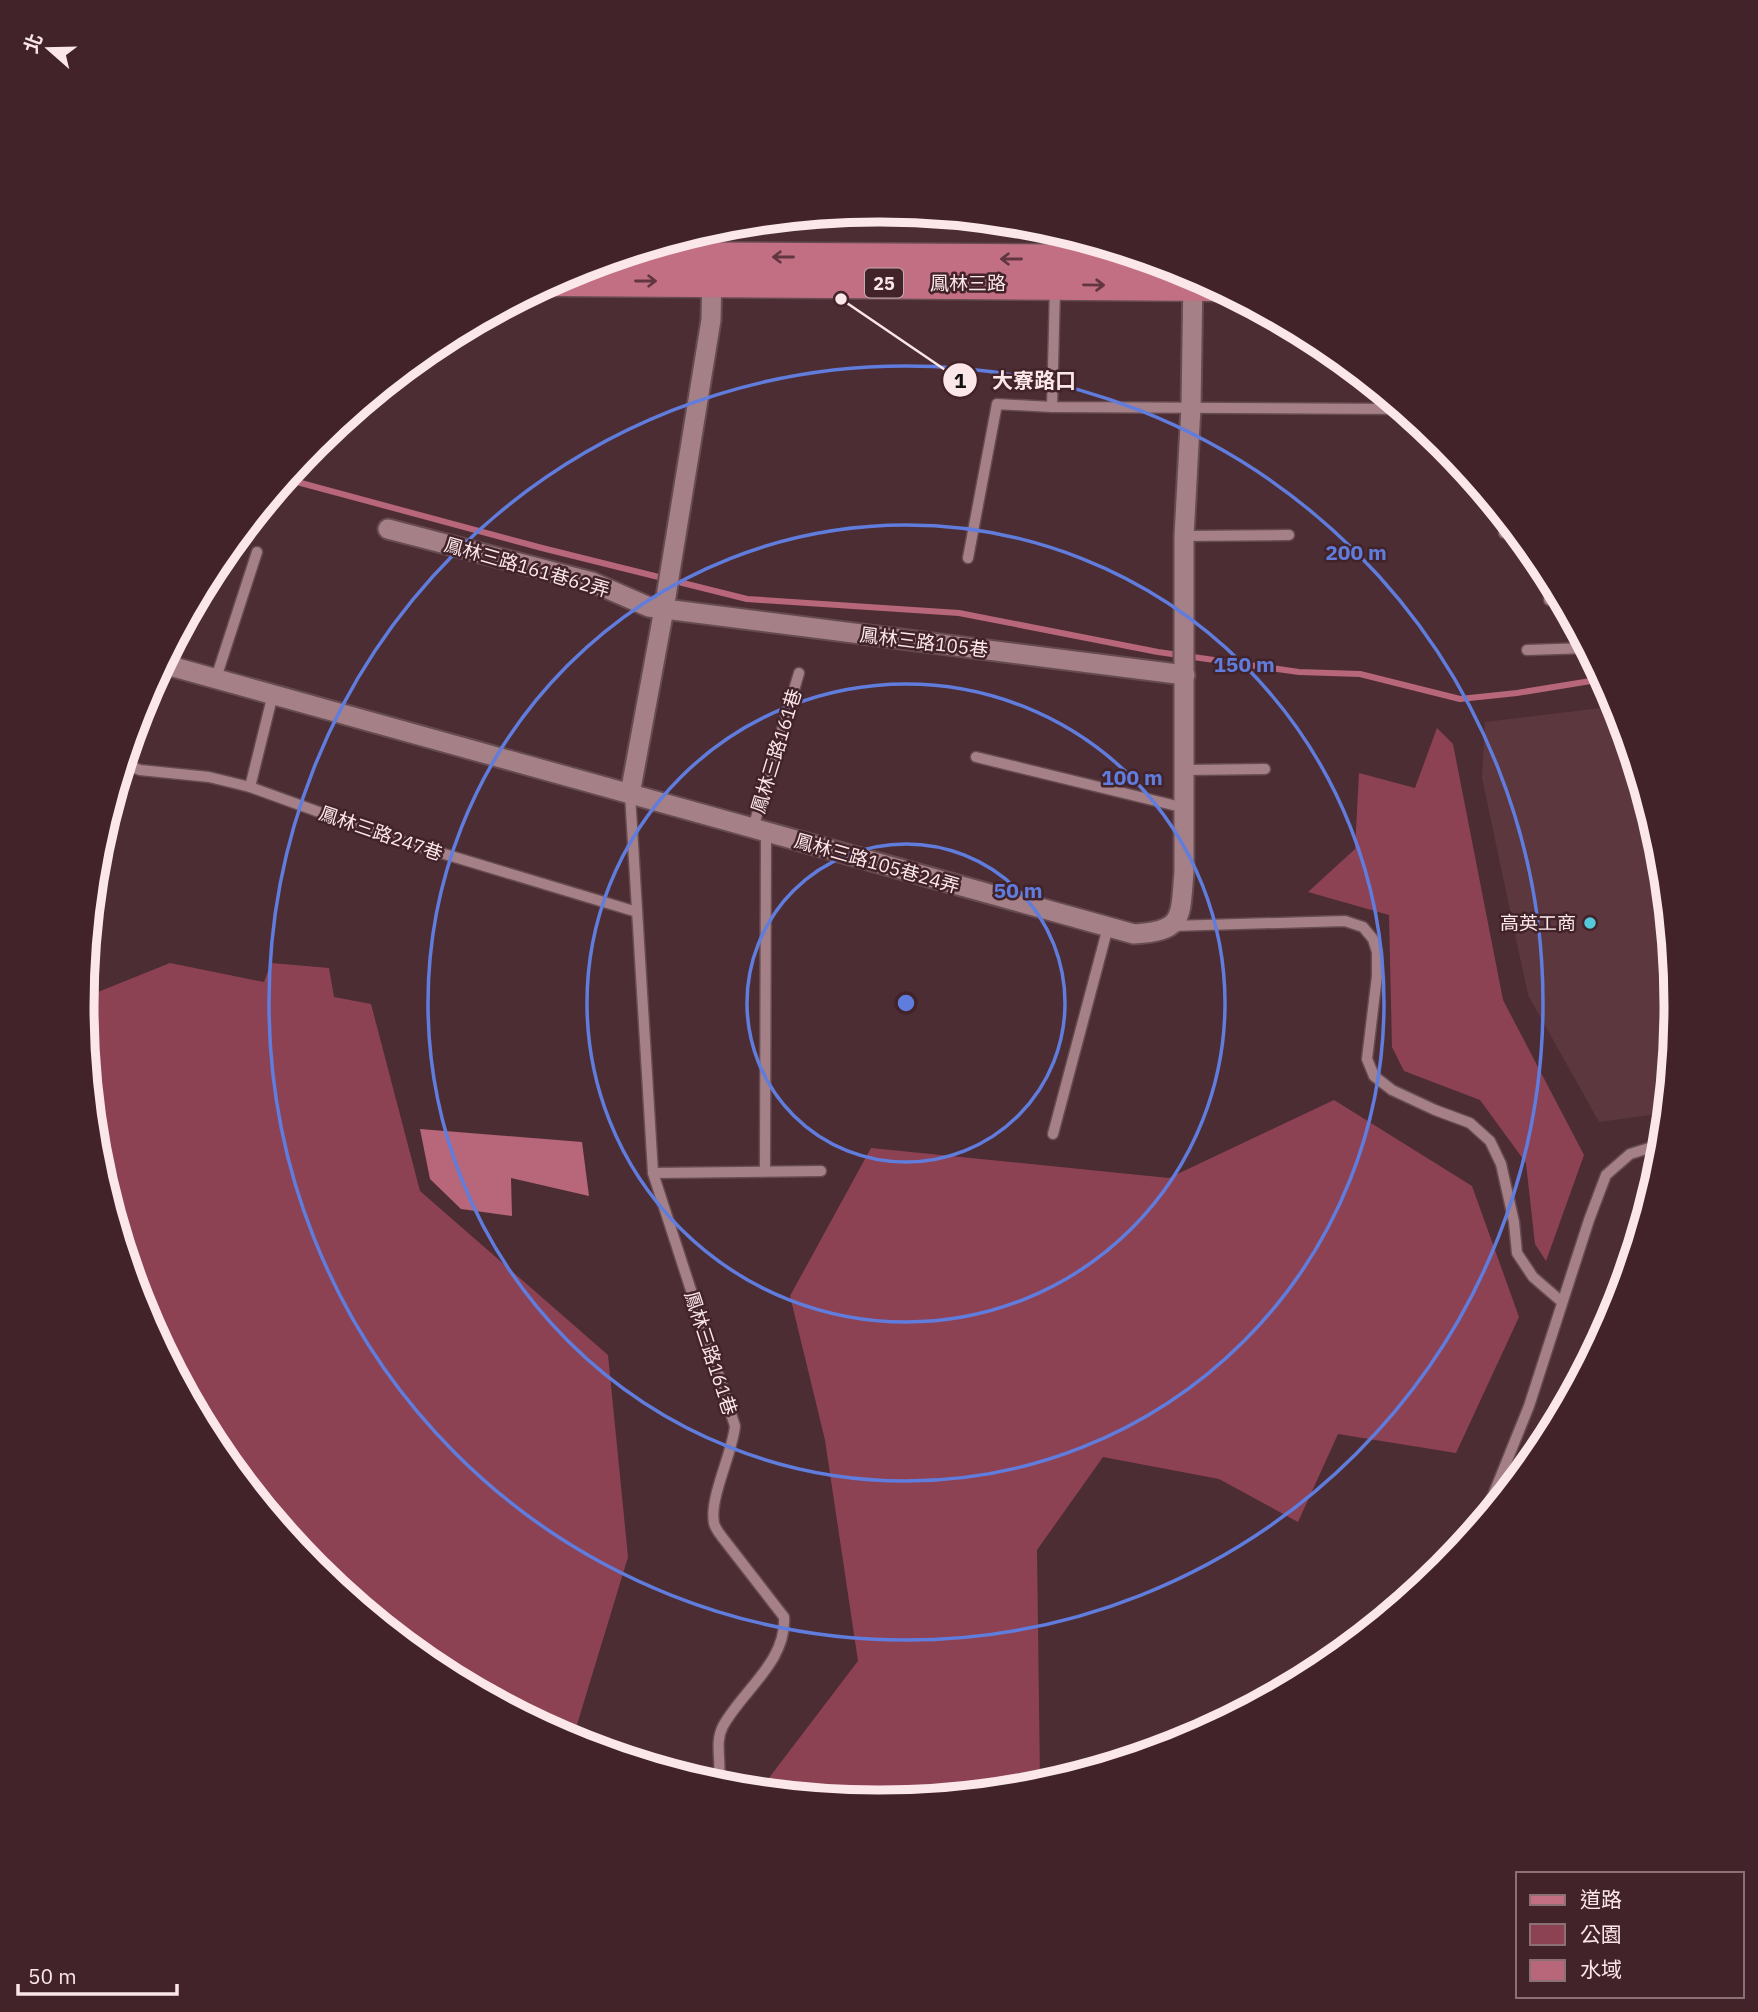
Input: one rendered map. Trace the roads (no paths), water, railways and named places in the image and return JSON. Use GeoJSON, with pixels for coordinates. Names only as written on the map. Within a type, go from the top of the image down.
{"type":"FeatureCollection","features":[{"type":"Feature","properties":{"kind":"main road","name":"鳳林三路"},"geometry":{"type":"LineString","coordinates":[[638,260],[712,269],[1055,284],[1182,282]]}},
{"type":"Feature","properties":{"kind":"main road","name":"鳳林三路"},"geometry":{"type":"LineString","coordinates":[[585,279],[712,269],[1123,261]]}},
{"type":"Feature","properties":{"kind":"street"},"geometry":{"type":"LineString","coordinates":[[172,666],[630,794],[665,604],[711,320],[712,269]]}},
{"type":"Feature","properties":{"kind":"street"},"geometry":{"type":"LineString","coordinates":[[1172,926],[1181,908],[1185,808],[1184,536],[1199,290]]}},
{"type":"Feature","properties":{"kind":"street","name":"鳳林三路161巷62弄"},"geometry":{"type":"LineString","coordinates":[[388,529],[592,582],[649,607],[665,604]]}},
{"type":"Feature","properties":{"kind":"street","name":"鳳林三路105巷"},"geometry":{"type":"LineString","coordinates":[[665,604],[1185,671]]}},
{"type":"Feature","properties":{"kind":"street","name":"鳳林三路161巷"},"geometry":{"type":"LineString","coordinates":[[630,794],[760,830]]}},
{"type":"Feature","properties":{"kind":"street","name":"鳳林三路105巷24弄"},"geometry":{"type":"LineString","coordinates":[[760,830],[1134,934],[1158,933],[1172,926]]}},
{"type":"Feature","properties":{"kind":"lane"},"geometry":{"type":"LineString","coordinates":[[1052,407],[1055,284]]}},
{"type":"Feature","properties":{"kind":"lane"},"geometry":{"type":"LineString","coordinates":[[968,558],[997,404],[1052,407],[1387,409]]}},
{"type":"Feature","properties":{"kind":"lane"},"geometry":{"type":"LineString","coordinates":[[1184,536],[1289,535]]}},
{"type":"Feature","properties":{"kind":"lane"},"geometry":{"type":"LineString","coordinates":[[216,678],[257,552]]}},
{"type":"Feature","properties":{"kind":"lane"},"geometry":{"type":"LineString","coordinates":[[1527,650],[1577,648]]}},
{"type":"Feature","properties":{"kind":"lane","name":"鳳林三路161巷"},"geometry":{"type":"LineString","coordinates":[[765,1171],[760,830],[799,673]]}},
{"type":"Feature","properties":{"kind":"lane"},"geometry":{"type":"LineString","coordinates":[[250,787],[273,694]]}},
{"type":"Feature","properties":{"kind":"lane"},"geometry":{"type":"LineString","coordinates":[[976,757],[1185,808]]}},
{"type":"Feature","properties":{"kind":"lane","name":"鳳林三路247巷"},"geometry":{"type":"LineString","coordinates":[[132,767],[209,777],[250,787],[388,837],[637,912]]}},
{"type":"Feature","properties":{"kind":"lane"},"geometry":{"type":"LineString","coordinates":[[1185,770],[1265,769]]}},
{"type":"Feature","properties":{"kind":"lane","name":"鳳林三路161巷"},"geometry":{"type":"LineString","coordinates":[[630,794],[653,1173],[734,1426],[733,1445],[716,1499],[714,1524],[784,1617],[785,1632],[777,1651],[750,1693],[723,1727],[718,1742],[719,1773]]}},
{"type":"Feature","properties":{"kind":"lane"},"geometry":{"type":"LineString","coordinates":[[1172,926],[1345,921],[1363,927],[1373,939],[1377,952],[1377,976],[1367,1059],[1374,1076],[1392,1090],[1470,1123],[1490,1141],[1501,1164],[1514,1222],[1517,1253],[1533,1277],[1563,1302]]}},
{"type":"Feature","properties":{"kind":"lane"},"geometry":{"type":"LineString","coordinates":[[1053,1134],[1108,927]]}},
{"type":"Feature","properties":{"kind":"lane"},"geometry":{"type":"LineString","coordinates":[[1494,1493],[1528,1406],[1606,1175],[1630,1154],[1650,1148]]}},
{"type":"Feature","properties":{"kind":"lane"},"geometry":{"type":"LineString","coordinates":[[653,1173],[821,1171]]}},
{"type":"Feature","properties":{"kind":"water"},"geometry":{"type":"Polygon","coordinates":[[[420,1129],[582,1142],[589,1196],[511,1178],[512,1216],[461,1209],[430,1179],[420,1129]]]}},
{"type":"Feature","properties":{"kind":"waterway"},"geometry":{"type":"LineString","coordinates":[[296,482],[542,548],[747,599],[959,613],[1158,652],[1299,672],[1360,674],[1460,699],[1593,681]]}},
{"type":"Feature","properties":{"kind":"place","name":"大寮路口"},"geometry":{"type":"Point","coordinates":[841,299]}},
{"type":"Feature","properties":{"kind":"place","name":"高英工商"},"geometry":{"type":"Point","coordinates":[1590,923]}}]}
